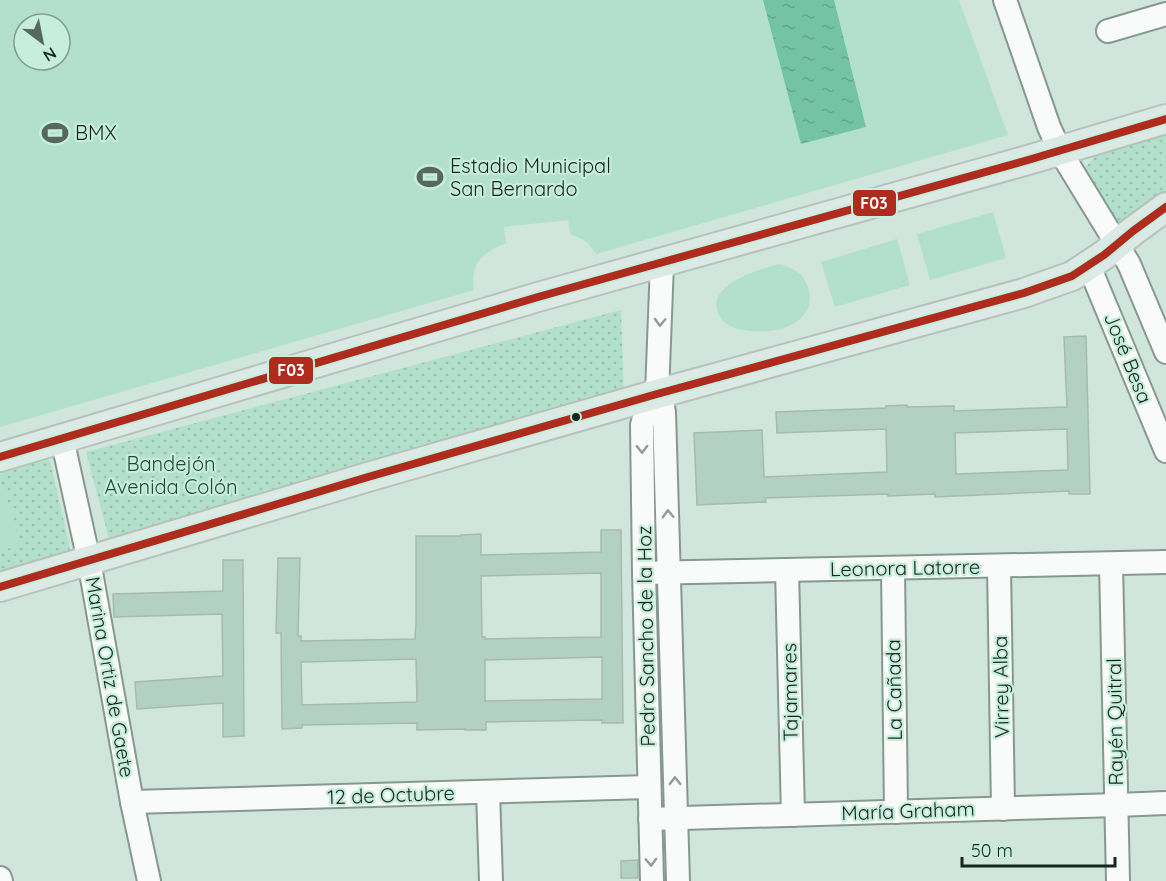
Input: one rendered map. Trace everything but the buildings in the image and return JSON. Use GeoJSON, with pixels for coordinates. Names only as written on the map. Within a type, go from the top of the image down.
{"type":"FeatureCollection","features":[{"type":"Feature","properties":{"kind":"main road"},"geometry":{"type":"LineString","coordinates":[[0,457],[538,297],[1060,151],[1166,119]]}},
{"type":"Feature","properties":{"kind":"main road"},"geometry":{"type":"LineString","coordinates":[[0,587],[368,477],[657,394],[1024,293],[1072,276],[1089,266],[1166,207]]}},
{"type":"Feature","properties":{"kind":"street"},"geometry":{"type":"LineString","coordinates":[[1005,0],[1048,127],[1060,151],[1129,264],[1166,352]]}},
{"type":"Feature","properties":{"kind":"street"},"geometry":{"type":"LineString","coordinates":[[1108,31],[1166,14]]}},
{"type":"Feature","properties":{"kind":"street","name":"Pedro Sancho de la Hoz"},"geometry":{"type":"LineString","coordinates":[[662,263],[657,394],[664,412],[678,881]]}},
{"type":"Feature","properties":{"kind":"street","name":"José Besa"},"geometry":{"type":"LineString","coordinates":[[1089,266],[1166,451]]}},
{"type":"Feature","properties":{"kind":"street","name":"Pedro Sancho de la Hoz"},"geometry":{"type":"LineString","coordinates":[[652,881],[642,425],[648,405],[657,394]]}},
{"type":"Feature","properties":{"kind":"street","name":"Marina Ortiz de Gaete"},"geometry":{"type":"LineString","coordinates":[[62,438],[89,561],[132,802],[149,881]]}},
{"type":"Feature","properties":{"kind":"street","name":"Leonora Latorre"},"geometry":{"type":"LineString","coordinates":[[644,573],[1166,562]]}},
{"type":"Feature","properties":{"kind":"street","name":"Rayén Quitral"},"geometry":{"type":"LineString","coordinates":[[1111,564],[1118,881]]}},
{"type":"Feature","properties":{"kind":"street","name":"Virrey Alba"},"geometry":{"type":"LineString","coordinates":[[999,566],[1003,809]]}},
{"type":"Feature","properties":{"kind":"street","name":"La Cañada"},"geometry":{"type":"LineString","coordinates":[[893,568],[896,812]]}},
{"type":"Feature","properties":{"kind":"street","name":"Tajamares"},"geometry":{"type":"LineString","coordinates":[[788,570],[793,815]]}},
{"type":"Feature","properties":{"kind":"street","name":"12 de Octubre"},"geometry":{"type":"LineString","coordinates":[[132,802],[649,787]]}},
{"type":"Feature","properties":{"kind":"street"},"geometry":{"type":"LineString","coordinates":[[488,792],[491,881]]}},
{"type":"Feature","properties":{"kind":"street","name":"María Graham"},"geometry":{"type":"LineString","coordinates":[[650,819],[1166,803]]}},
{"type":"Feature","properties":{"kind":"green space","name":"Estadio Municipal San Bernardo"},"geometry":{"type":"Polygon","coordinates":[[[0,0],[959,0],[1008,135],[596,254],[586,242],[571,235],[568,220],[504,227],[506,243],[484,255],[476,265],[474,290],[0,427],[0,0]]]}},
{"type":"Feature","properties":{"kind":"green space"},"geometry":{"type":"Polygon","coordinates":[[[1166,133],[1166,197],[1121,232],[1084,168],[1098,154],[1166,133]]]}},
{"type":"Feature","properties":{"kind":"green space"},"geometry":{"type":"Polygon","coordinates":[[[993,212],[1006,258],[930,280],[917,234],[993,212]]]}},
{"type":"Feature","properties":{"kind":"green space"},"geometry":{"type":"Polygon","coordinates":[[[897,239],[910,285],[835,307],[821,262],[897,239]]]}},
{"type":"Feature","properties":{"kind":"green space"},"geometry":{"type":"Polygon","coordinates":[[[779,264],[798,272],[804,279],[810,297],[805,314],[787,327],[773,330],[743,330],[725,323],[718,313],[717,303],[720,294],[727,286],[748,274],[779,264]]]}},
{"type":"Feature","properties":{"kind":"green space","name":"Bandejón Avenida Colón"},"geometry":{"type":"Polygon","coordinates":[[[621,310],[624,401],[109,539],[86,452],[621,310]]]}},
{"type":"Feature","properties":{"kind":"green space","name":"Bandejón Avenida Colón"},"geometry":{"type":"Polygon","coordinates":[[[44,457],[50,461],[70,548],[69,554],[0,577],[0,469],[44,457]]]}},
{"type":"Feature","properties":{"kind":"green space"},"geometry":{"type":"Polygon","coordinates":[[[4,488],[20,545],[0,551],[0,489],[4,488]]]}},
{"type":"Feature","properties":{"kind":"water"},"geometry":{"type":"Polygon","coordinates":[[[763,0],[834,0],[866,127],[801,144],[763,0]]]}},
{"type":"Feature","properties":{"kind":"transit line","name":"F03"},"geometry":{"type":"LineString","coordinates":[[0,457],[538,297],[1028,160],[1166,119]]}},
{"type":"Feature","properties":{"kind":"transit line","name":"F03"},"geometry":{"type":"LineString","coordinates":[[0,587],[368,477],[657,394],[1024,293],[1072,276],[1104,255],[1166,207]]}},
{"type":"Feature","properties":{"kind":"place","name":"BMX"},"geometry":{"type":"Point","coordinates":[55,133]}},
{"type":"Feature","properties":{"kind":"place","name":"Estadio Municipal San Bernardo"},"geometry":{"type":"Point","coordinates":[430,177]}}]}
